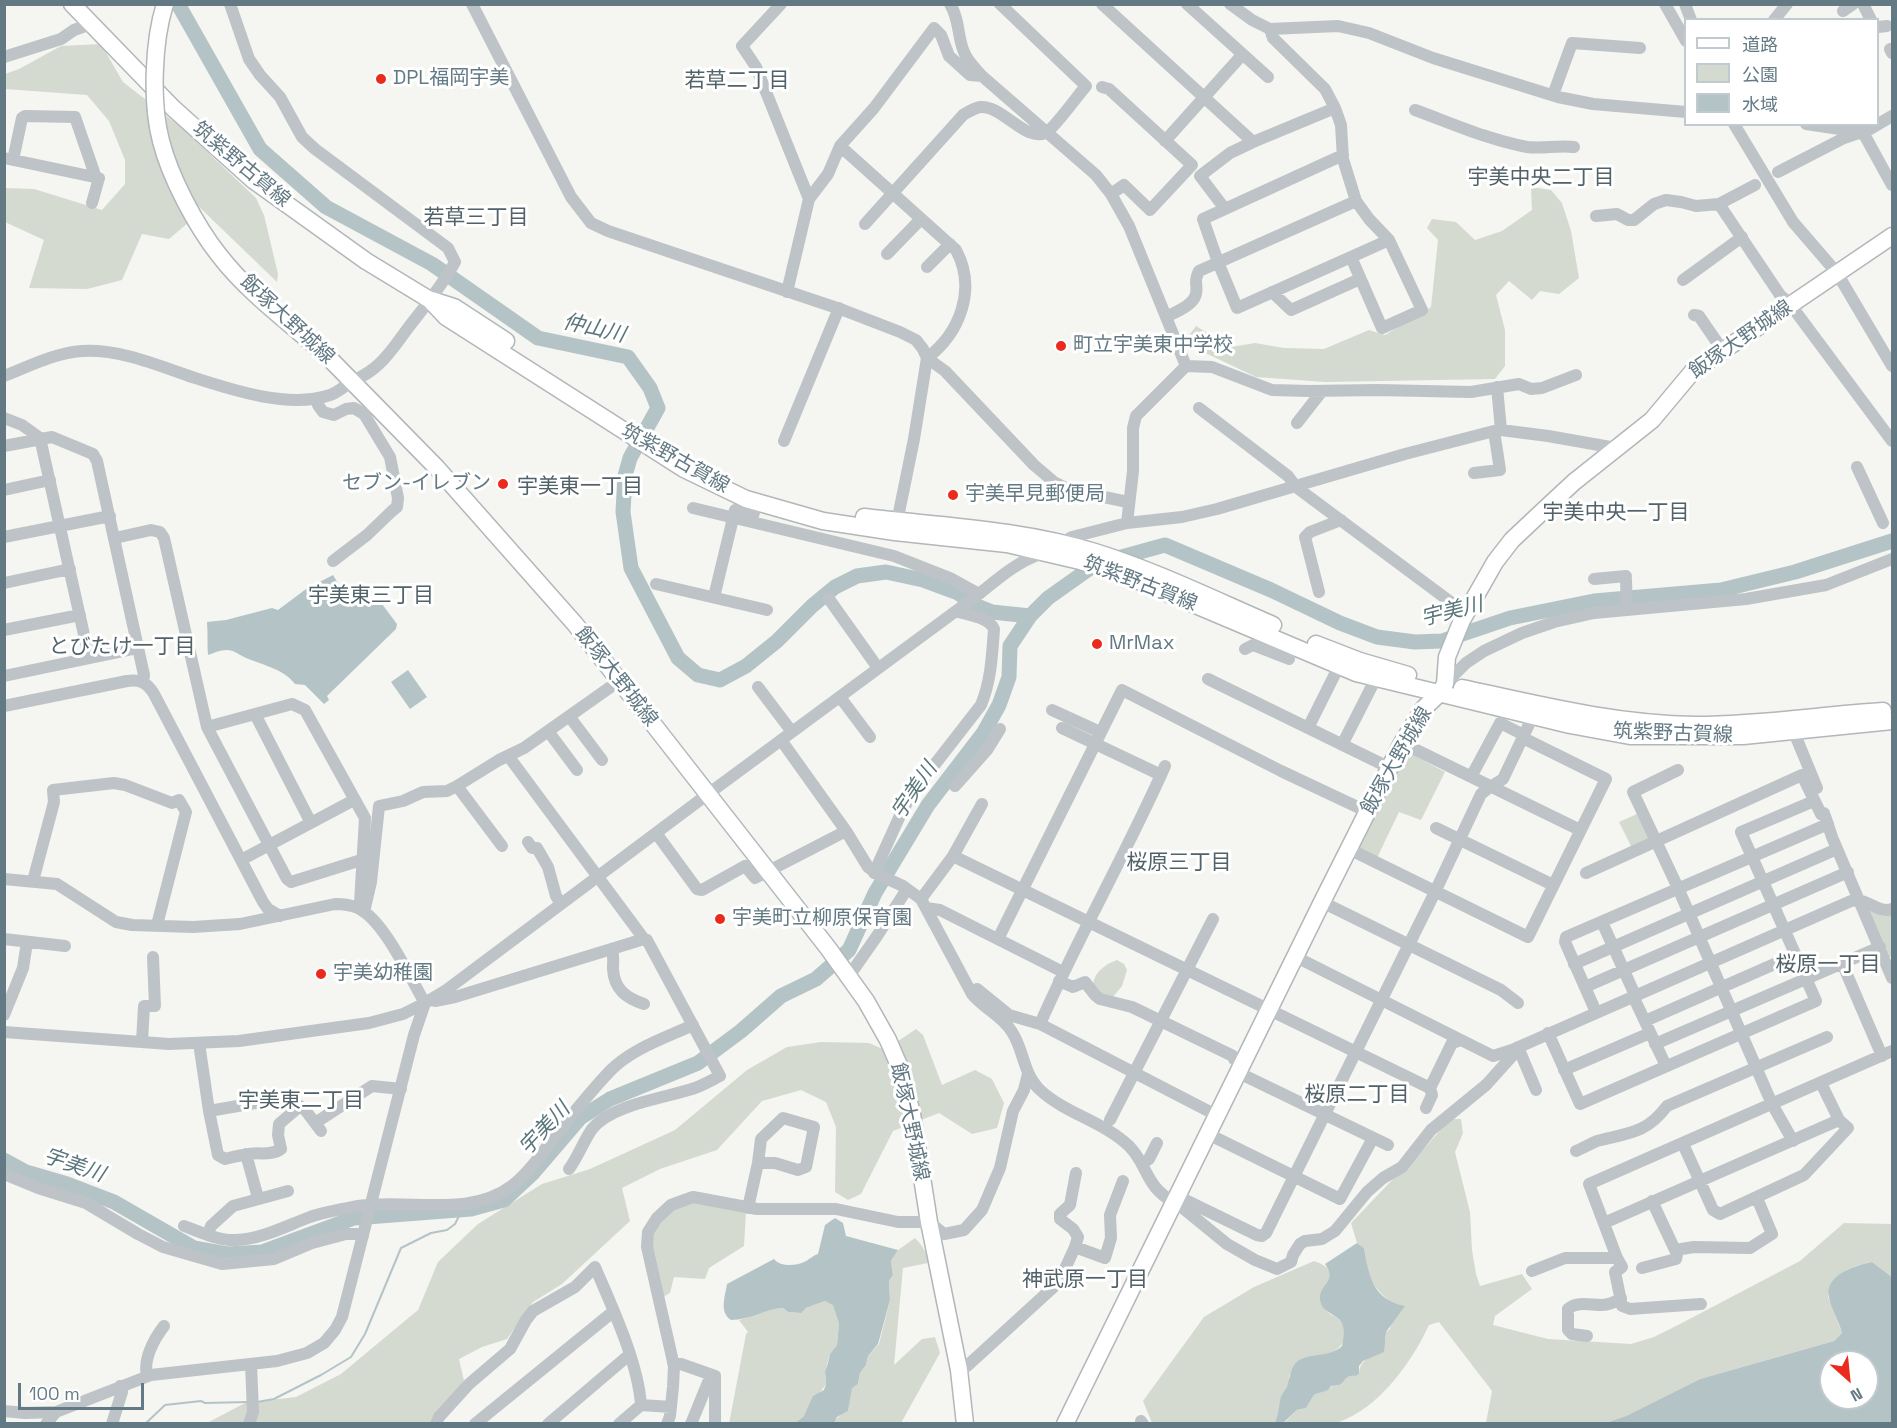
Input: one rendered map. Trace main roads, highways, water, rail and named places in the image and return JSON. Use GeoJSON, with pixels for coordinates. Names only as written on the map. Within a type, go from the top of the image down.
{"type":"FeatureCollection","features":[{"type":"Feature","properties":{"kind":"main road","name":"筑紫野古賀線"},"geometry":{"type":"LineString","coordinates":[[72,4],[173,108],[254,180],[366,261],[430,300],[454,307],[651,442],[744,486],[781,500],[815,509],[896,526],[1046,552],[1087,556],[1140,567],[1360,661],[1442,689],[1533,716],[1630,739],[1743,736],[1893,721]]}},
{"type":"Feature","properties":{"kind":"main road","name":"飯塚大野城線"},"geometry":{"type":"LineString","coordinates":[[165,4],[156,52],[156,108],[161,141],[179,187],[195,219],[219,256],[253,292],[327,356],[445,476],[574,624],[847,973],[888,1040],[902,1070],[912,1114],[929,1222],[959,1370],[964,1424]]}},
{"type":"Feature","properties":{"kind":"main road","name":"飯塚大野城線"},"geometry":{"type":"LineString","coordinates":[[1065,1424],[1402,743],[1424,708],[1442,689],[1447,657],[1465,615],[1495,562],[1512,540],[1574,482],[1652,420],[1693,371],[1893,236]]}},
{"type":"Feature","properties":{"kind":"main road","name":"筑紫野古賀線"},"geometry":{"type":"LineString","coordinates":[[651,442],[684,469],[746,499],[823,521],[976,528],[1061,543],[1288,654],[1339,666],[1376,678],[1587,715],[1655,723],[1738,724],[1893,710]]}},
{"type":"Feature","properties":{"kind":"water"},"geometry":{"type":"Polygon","coordinates":[[[333,575],[350,598],[361,601],[379,600],[397,624],[396,629],[327,696],[329,700],[324,704],[305,685],[295,684],[284,674],[234,651],[224,650],[208,655],[207,622],[226,620],[272,608],[278,610],[306,589],[333,575]]]}},
{"type":"Feature","properties":{"kind":"water"},"geometry":{"type":"Polygon","coordinates":[[[408,670],[427,697],[410,709],[391,682],[408,670]]]}},
{"type":"Feature","properties":{"kind":"water"},"geometry":{"type":"Polygon","coordinates":[[[835,1218],[843,1223],[846,1236],[898,1250],[891,1261],[893,1275],[889,1281],[890,1300],[878,1344],[868,1356],[866,1365],[860,1373],[858,1384],[852,1388],[848,1411],[837,1417],[834,1423],[795,1423],[804,1416],[813,1396],[824,1390],[826,1384],[825,1371],[830,1354],[837,1345],[839,1323],[833,1305],[825,1301],[806,1308],[801,1313],[788,1312],[783,1308],[731,1320],[725,1313],[724,1299],[727,1284],[774,1259],[784,1265],[793,1265],[818,1254],[825,1225],[835,1218]]]}},
{"type":"Feature","properties":{"kind":"water"},"geometry":{"type":"Polygon","coordinates":[[[1357,1243],[1364,1248],[1371,1277],[1379,1292],[1394,1303],[1405,1306],[1386,1332],[1384,1352],[1363,1361],[1359,1366],[1359,1374],[1356,1376],[1348,1377],[1339,1385],[1331,1386],[1328,1390],[1314,1395],[1306,1408],[1297,1410],[1283,1423],[1275,1423],[1281,1398],[1295,1364],[1306,1357],[1332,1352],[1342,1346],[1343,1326],[1336,1316],[1322,1306],[1320,1294],[1330,1275],[1325,1264],[1357,1243]]]}},
{"type":"Feature","properties":{"kind":"water"},"geometry":{"type":"Polygon","coordinates":[[[1872,1262],[1892,1277],[1892,1423],[1605,1423],[1626,1416],[1700,1379],[1834,1341],[1842,1333],[1831,1306],[1829,1289],[1836,1277],[1850,1269],[1872,1262]]]}},
{"type":"Feature","properties":{"kind":"waterway","name":"仲山川"},"geometry":{"type":"LineString","coordinates":[[178,4],[260,149],[326,207],[432,264],[538,338],[628,357],[650,388],[658,408],[630,458],[625,476],[623,512],[631,568],[678,658],[698,675],[720,680],[746,666],[777,641],[835,587],[857,576],[886,572],[923,580],[958,593],[977,606],[992,612],[1030,616]]}},
{"type":"Feature","properties":{"kind":"waterway","name":"宇美川"},"geometry":{"type":"LineString","coordinates":[[4,1160],[26,1172],[67,1184],[114,1202],[194,1248],[227,1254],[262,1252],[354,1218],[471,1209],[504,1200],[532,1174],[580,1118],[610,1099],[698,1063],[741,1031],[781,996],[816,979],[849,950],[875,893],[928,805],[984,732],[999,705],[1009,677],[1010,646],[1030,616],[1048,598],[1096,564],[1165,545],[1271,590],[1340,623],[1377,637],[1415,642],[1442,641],[1510,618],[1594,601],[1721,590],[1795,572],[1892,541]]}},
{"type":"Feature","properties":{"kind":"waterway"},"geometry":{"type":"LineString","coordinates":[[257,1402],[274,1399],[351,1357],[365,1334],[401,1248],[431,1233],[447,1230],[455,1224],[462,1210]]}},
{"type":"Feature","properties":{"kind":"waterway"},"geometry":{"type":"LineString","coordinates":[[145,1424],[165,1405],[201,1401],[205,1403],[248,1402]]}},
{"type":"Feature","properties":{"kind":"place","name":"DPL福岡宇美"},"geometry":{"type":"Point","coordinates":[381,79]}},
{"type":"Feature","properties":{"kind":"place","name":"町立宇美東中学校"},"geometry":{"type":"Point","coordinates":[1061,346]}},
{"type":"Feature","properties":{"kind":"place","name":"セブン-イレブン"},"geometry":{"type":"Point","coordinates":[503,484]}},
{"type":"Feature","properties":{"kind":"place","name":"宇美早見郵便局"},"geometry":{"type":"Point","coordinates":[953,495]}},
{"type":"Feature","properties":{"kind":"place","name":"MrMax"},"geometry":{"type":"Point","coordinates":[1097,644]}},
{"type":"Feature","properties":{"kind":"place","name":"宇美町立柳原保育園"},"geometry":{"type":"Point","coordinates":[720,919]}},
{"type":"Feature","properties":{"kind":"place","name":"宇美幼稚園"},"geometry":{"type":"Point","coordinates":[321,974]}},
{"type":"Feature","properties":{"kind":"district","name":"若草二丁目"},"geometry":{"type":"Point","coordinates":[737,81]}},
{"type":"Feature","properties":{"kind":"district","name":"宇美中央二丁目"},"geometry":{"type":"Point","coordinates":[1541,178]}},
{"type":"Feature","properties":{"kind":"district","name":"若草三丁目"},"geometry":{"type":"Point","coordinates":[476,218]}},
{"type":"Feature","properties":{"kind":"district","name":"宇美東一丁目"},"geometry":{"type":"Point","coordinates":[580,487]}},
{"type":"Feature","properties":{"kind":"district","name":"宇美中央一丁目"},"geometry":{"type":"Point","coordinates":[1616,513]}},
{"type":"Feature","properties":{"kind":"district","name":"宇美東三丁目"},"geometry":{"type":"Point","coordinates":[371,596]}},
{"type":"Feature","properties":{"kind":"district","name":"とびたけ一丁目"},"geometry":{"type":"Point","coordinates":[122,647]}},
{"type":"Feature","properties":{"kind":"district","name":"桜原三丁目"},"geometry":{"type":"Point","coordinates":[1179,863]}},
{"type":"Feature","properties":{"kind":"district","name":"桜原一丁目"},"geometry":{"type":"Point","coordinates":[1828,965]}},
{"type":"Feature","properties":{"kind":"district","name":"桜原二丁目"},"geometry":{"type":"Point","coordinates":[1357,1095]}},
{"type":"Feature","properties":{"kind":"district","name":"宇美東二丁目"},"geometry":{"type":"Point","coordinates":[301,1101]}},
{"type":"Feature","properties":{"kind":"district","name":"神武原一丁目"},"geometry":{"type":"Point","coordinates":[1085,1280]}}]}
